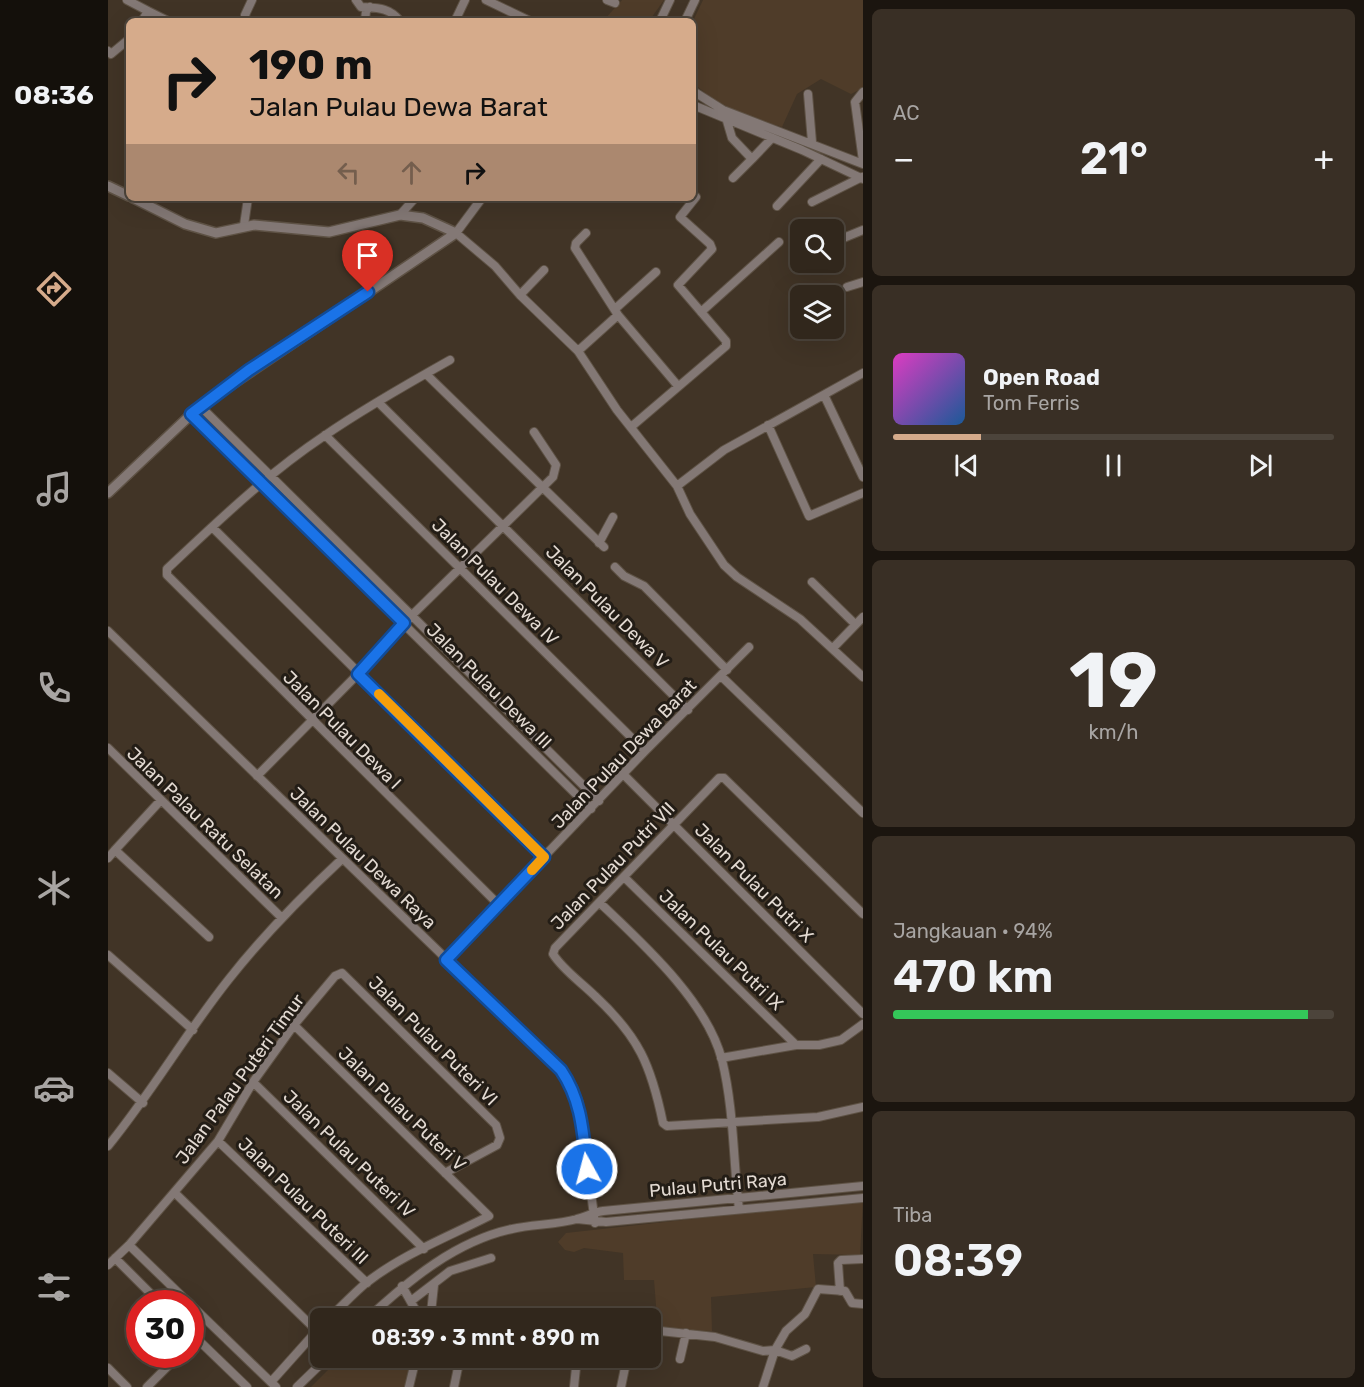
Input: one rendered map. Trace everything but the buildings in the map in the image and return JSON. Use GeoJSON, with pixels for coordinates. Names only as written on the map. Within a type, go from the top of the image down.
{"type":"FeatureCollection","features":[{"type":"Feature","properties":{"kind":"street"},"geometry":{"type":"LineString","coordinates":[[127,0],[162,18]]}},
{"type":"Feature","properties":{"kind":"street"},"geometry":{"type":"LineString","coordinates":[[246,18],[244,15],[252,0]]}},
{"type":"Feature","properties":{"kind":"street"},"geometry":{"type":"LineString","coordinates":[[356,0],[361,7],[375,5],[392,12],[397,18]]}},
{"type":"Feature","properties":{"kind":"street"},"geometry":{"type":"LineString","coordinates":[[456,18],[465,0]]}},
{"type":"Feature","properties":{"kind":"street"},"geometry":{"type":"LineString","coordinates":[[486,0],[524,18]]}},
{"type":"Feature","properties":{"kind":"street"},"geometry":{"type":"LineString","coordinates":[[661,18],[670,0]]}},
{"type":"Feature","properties":{"kind":"street"},"geometry":{"type":"LineString","coordinates":[[686,18],[695,0]]}},
{"type":"Feature","properties":{"kind":"street"},"geometry":{"type":"LineString","coordinates":[[365,18],[366,11],[375,5]]}},
{"type":"Feature","properties":{"kind":"street"},"geometry":{"type":"LineString","coordinates":[[144,18],[148,11]]}},
{"type":"Feature","properties":{"kind":"street"},"geometry":{"type":"LineString","coordinates":[[108,51],[111,54],[126,42]]}},
{"type":"Feature","properties":{"kind":"street"},"geometry":{"type":"LineString","coordinates":[[696,93],[723,110],[863,162],[855,102],[863,92]]}},
{"type":"Feature","properties":{"kind":"street"},"geometry":{"type":"LineString","coordinates":[[802,150],[808,141],[808,94]]}},
{"type":"Feature","properties":{"kind":"street"},"geometry":{"type":"LineString","coordinates":[[696,106],[802,150],[862,178]]}},
{"type":"Feature","properties":{"kind":"street"},"geometry":{"type":"LineString","coordinates":[[727,121],[732,138],[752,159]]}},
{"type":"Feature","properties":{"kind":"street"},"geometry":{"type":"LineString","coordinates":[[733,178],[771,139]]}},
{"type":"Feature","properties":{"kind":"street"},"geometry":{"type":"LineString","coordinates":[[777,206],[821,159]]}},
{"type":"Feature","properties":{"kind":"street"},"geometry":{"type":"LineString","coordinates":[[812,202],[862,178]]}},
{"type":"Feature","properties":{"kind":"street"},"geometry":{"type":"LineString","coordinates":[[108,186],[126,195]]}},
{"type":"Feature","properties":{"kind":"street"},"geometry":{"type":"LineString","coordinates":[[140,201],[201,229],[216,233],[233,231],[244,225],[329,232],[400,215],[423,218],[456,233],[495,266],[520,295],[578,351],[677,486],[695,522],[724,564],[737,577],[788,610],[862,673]]}},
{"type":"Feature","properties":{"kind":"street"},"geometry":{"type":"LineString","coordinates":[[244,225],[248,201]]}},
{"type":"Feature","properties":{"kind":"street"},"geometry":{"type":"LineString","coordinates":[[400,215],[412,201]]}},
{"type":"Feature","properties":{"kind":"street"},"geometry":{"type":"LineString","coordinates":[[108,493],[200,406],[456,233],[481,201]]}},
{"type":"Feature","properties":{"kind":"street"},"geometry":{"type":"LineString","coordinates":[[632,427],[726,346],[726,341],[678,283],[712,249],[710,244],[680,217],[693,201]]}},
{"type":"Feature","properties":{"kind":"street"},"geometry":{"type":"LineString","coordinates":[[844,238],[863,230]]}},
{"type":"Feature","properties":{"kind":"street"},"geometry":{"type":"LineString","coordinates":[[586,233],[575,248],[617,312],[678,386]]}},
{"type":"Feature","properties":{"kind":"street"},"geometry":{"type":"LineString","coordinates":[[702,312],[779,242]]}},
{"type":"Feature","properties":{"kind":"street"},"geometry":{"type":"LineString","coordinates":[[520,295],[544,270]]}},
{"type":"Feature","properties":{"kind":"street"},"geometry":{"type":"LineString","coordinates":[[578,351],[656,272]]}},
{"type":"Feature","properties":{"kind":"street"},"geometry":{"type":"LineString","coordinates":[[847,287],[863,282]]}},
{"type":"Feature","properties":{"kind":"street"},"geometry":{"type":"LineString","coordinates":[[450,360],[325,435],[261,484],[212,527],[544,857]]}},
{"type":"Feature","properties":{"kind":"street"},"geometry":{"type":"LineString","coordinates":[[677,486],[724,450],[825,397],[863,373]]}},
{"type":"Feature","properties":{"kind":"street"},"geometry":{"type":"LineString","coordinates":[[426,374],[601,545],[614,517]]}},
{"type":"Feature","properties":{"kind":"street"},"geometry":{"type":"LineString","coordinates":[[825,397],[863,477]]}},
{"type":"Feature","properties":{"kind":"street","name":"Jalan Pulau Dewa V"},"geometry":{"type":"LineString","coordinates":[[379,403],[688,710]]}},
{"type":"Feature","properties":{"kind":"street","name":"Jalan Pulau Dewa III"},"geometry":{"type":"LineString","coordinates":[[200,406],[599,801]]}},
{"type":"Feature","properties":{"kind":"street","name":"Jalan Pulau Dewa III"},"geometry":{"type":"LineString","coordinates":[[191,414],[591,809]]}},
{"type":"Feature","properties":{"kind":"street"},"geometry":{"type":"LineString","coordinates":[[768,425],[809,516],[863,492]]}},
{"type":"Feature","properties":{"kind":"street"},"geometry":{"type":"LineString","coordinates":[[257,776],[459,567],[553,477],[556,465],[534,432]]}},
{"type":"Feature","properties":{"kind":"street","name":"Jalan Pulau Dewa IV"},"geometry":{"type":"LineString","coordinates":[[325,435],[645,751]]}},
{"type":"Feature","properties":{"kind":"street","name":"Jalan Pulau Dewa I"},"geometry":{"type":"LineString","coordinates":[[212,527],[167,569],[166,575],[498,904]]}},
{"type":"Feature","properties":{"kind":"street"},"geometry":{"type":"LineString","coordinates":[[615,567],[624,576],[645,586],[724,673],[863,813]]}},
{"type":"Feature","properties":{"kind":"street"},"geometry":{"type":"LineString","coordinates":[[812,582],[855,624]]}},
{"type":"Feature","properties":{"kind":"street"},"geometry":{"type":"LineString","coordinates":[[833,648],[863,617]]}},
{"type":"Feature","properties":{"kind":"street","name":"Jalan Pulau Dewa Raya"},"geometry":{"type":"LineString","coordinates":[[108,631],[561,1070],[573,1088],[579,1103],[595,1223]]}},
{"type":"Feature","properties":{"kind":"street"},"geometry":{"type":"LineString","coordinates":[[108,645],[115,638]]}},
{"type":"Feature","properties":{"kind":"street","name":"Jalan Pulau Dewa Barat"},"geometry":{"type":"LineString","coordinates":[[446,960],[645,751],[749,647]]}},
{"type":"Feature","properties":{"kind":"street","name":"Jalan Palau Ratu Selatan"},"geometry":{"type":"LineString","coordinates":[[108,748],[282,918]]}},
{"type":"Feature","properties":{"kind":"street","name":"Jalan Pulau Putri X"},"geometry":{"type":"LineString","coordinates":[[623,774],[863,1014]]}},
{"type":"Feature","properties":{"kind":"street","name":"Jalan Pulau Putri VII"},"geometry":{"type":"LineString","coordinates":[[863,914],[724,778],[714,780],[675,825],[555,948],[553,954],[623,1022],[639,1046],[655,1081],[663,1123],[671,1128],[733,1121],[818,1117],[863,1107]]}},
{"type":"Feature","properties":{"kind":"street"},"geometry":{"type":"LineString","coordinates":[[108,858],[161,800]]}},
{"type":"Feature","properties":{"kind":"street"},"geometry":{"type":"LineString","coordinates":[[115,850],[209,937]]}},
{"type":"Feature","properties":{"kind":"street"},"geometry":{"type":"LineString","coordinates":[[108,1146],[143,1103],[229,979],[282,918],[342,859]]}},
{"type":"Feature","properties":{"kind":"street","name":"Jalan Pulau Putri IX"},"geometry":{"type":"LineString","coordinates":[[624,877],[796,1045]]}},
{"type":"Feature","properties":{"kind":"street"},"geometry":{"type":"LineString","coordinates":[[600,903],[657,958],[683,990],[706,1025],[721,1058],[733,1121],[739,1209]]}},
{"type":"Feature","properties":{"kind":"street"},"geometry":{"type":"LineString","coordinates":[[108,955],[193,1030]]}},
{"type":"Feature","properties":{"kind":"street","name":"Jalan Palau Puteri Timur"},"geometry":{"type":"LineString","coordinates":[[108,1265],[129,1245],[218,1141],[253,1082],[294,1024],[335,976],[342,973]]}},
{"type":"Feature","properties":{"kind":"street","name":"Jalan Pulau Puteri VI"},"geometry":{"type":"LineString","coordinates":[[342,973],[496,1125],[500,1138],[496,1144],[445,1173]]}},
{"type":"Feature","properties":{"kind":"street","name":"Jalan Pulau Puteri V"},"geometry":{"type":"LineString","coordinates":[[294,1024],[489,1216],[423,1249]]}},
{"type":"Feature","properties":{"kind":"street"},"geometry":{"type":"LineString","coordinates":[[721,1058],[841,1040],[863,1024]]}},
{"type":"Feature","properties":{"kind":"street"},"geometry":{"type":"LineString","coordinates":[[108,1073],[143,1103]]}},
{"type":"Feature","properties":{"kind":"street","name":"Jalan Pulau Puteri IV"},"geometry":{"type":"LineString","coordinates":[[253,1082],[423,1249]]}},
{"type":"Feature","properties":{"kind":"street","name":"Jalan Pulau Puteri III"},"geometry":{"type":"LineString","coordinates":[[218,1141],[367,1283]]}},
{"type":"Feature","properties":{"kind":"street","name":"Pulau Putri Raya"},"geometry":{"type":"LineString","coordinates":[[379,1308],[402,1286],[457,1250],[511,1229],[577,1219],[593,1212],[863,1186]]}},
{"type":"Feature","properties":{"kind":"street"},"geometry":{"type":"LineString","coordinates":[[174,1193],[310,1320]]}},
{"type":"Feature","properties":{"kind":"street","name":"Pulau Putri Raya"},"geometry":{"type":"LineString","coordinates":[[577,1219],[595,1223],[863,1198]]}},
{"type":"Feature","properties":{"kind":"street"},"geometry":{"type":"LineString","coordinates":[[129,1245],[176,1290]]}},
{"type":"Feature","properties":{"kind":"street"},"geometry":{"type":"LineString","coordinates":[[340,1308],[367,1283],[423,1249]]}},
{"type":"Feature","properties":{"kind":"street"},"geometry":{"type":"LineString","coordinates":[[115,1258],[147,1290]]}},
{"type":"Feature","properties":{"kind":"street"},"geometry":{"type":"LineString","coordinates":[[411,1300],[450,1271],[491,1258]]}},
{"type":"Feature","properties":{"kind":"street"},"geometry":{"type":"LineString","coordinates":[[840,1291],[838,1263],[841,1260],[863,1259]]}},
{"type":"Feature","properties":{"kind":"street"},"geometry":{"type":"LineString","coordinates":[[432,1308],[434,1285]]}},
{"type":"Feature","properties":{"kind":"street"},"geometry":{"type":"LineString","coordinates":[[402,1286],[415,1308]]}},
{"type":"Feature","properties":{"kind":"street"},"geometry":{"type":"LineString","coordinates":[[763,1387],[775,1350],[786,1331],[805,1314],[816,1290],[846,1292],[852,1303],[863,1304]]}},
{"type":"Feature","properties":{"kind":"street"},"geometry":{"type":"LineString","coordinates":[[204,1317],[274,1384],[310,1339]]}},
{"type":"Feature","properties":{"kind":"street"},"geometry":{"type":"LineString","coordinates":[[661,1331],[715,1337],[763,1351],[775,1350],[792,1356],[806,1349]]}},
{"type":"Feature","properties":{"kind":"street"},"geometry":{"type":"LineString","coordinates":[[680,1359],[686,1333]]}},
{"type":"Feature","properties":{"kind":"street"},"geometry":{"type":"LineString","coordinates":[[204,1348],[247,1387]]}},
{"type":"Feature","properties":{"kind":"street"},"geometry":{"type":"LineString","coordinates":[[108,1368],[127,1387]]}},
{"type":"Feature","properties":{"kind":"street"},"geometry":{"type":"LineString","coordinates":[[147,1387],[166,1368]]}},
{"type":"Feature","properties":{"kind":"street"},"geometry":{"type":"LineString","coordinates":[[297,1387],[317,1368]]}},
{"type":"Feature","properties":{"kind":"street"},"geometry":{"type":"LineString","coordinates":[[409,1387],[414,1368]]}},
{"type":"Feature","properties":{"kind":"street"},"geometry":{"type":"LineString","coordinates":[[454,1387],[458,1368]]}},
{"type":"Feature","properties":{"kind":"street"},"geometry":{"type":"LineString","coordinates":[[574,1387],[576,1368]]}},
{"type":"Feature","properties":{"kind":"street"},"geometry":{"type":"LineString","coordinates":[[621,1387],[625,1368]]}},
{"type":"Feature","properties":{"kind":"shaded area"},"geometry":{"type":"Polygon","coordinates":[[[622,0],[664,0],[651,18],[606,18],[622,0]]]}},
{"type":"Feature","properties":{"kind":"shaded area"},"geometry":{"type":"Polygon","coordinates":[[[703,0],[863,0],[863,88],[851,94],[821,79],[797,94],[782,127],[749,117],[714,100],[696,85],[694,18],[703,0]]]}},
{"type":"Feature","properties":{"kind":"shaded area"},"geometry":{"type":"Polygon","coordinates":[[[863,1200],[860,1255],[813,1254],[816,1287],[711,1297],[712,1331],[661,1330],[661,1308],[656,1308],[654,1280],[624,1280],[623,1253],[584,1248],[574,1252],[565,1250],[558,1242],[566,1233],[863,1200]]]}},
{"type":"Feature","properties":{"kind":"shaded area"},"geometry":{"type":"Polygon","coordinates":[[[330,1368],[411,1368],[408,1387],[311,1387],[330,1368]]]}},
{"type":"Feature","properties":{"kind":"slow traffic"},"geometry":{"type":"LineString","coordinates":[[379,694],[544,857],[532,870]]}},
{"type":"Feature","properties":{"kind":"route"},"geometry":{"type":"LineString","coordinates":[[368,292],[249,370],[191,414],[404,623],[358,674],[544,857],[446,960],[561,1070],[573,1088],[579,1103],[587,1169]]}}]}
